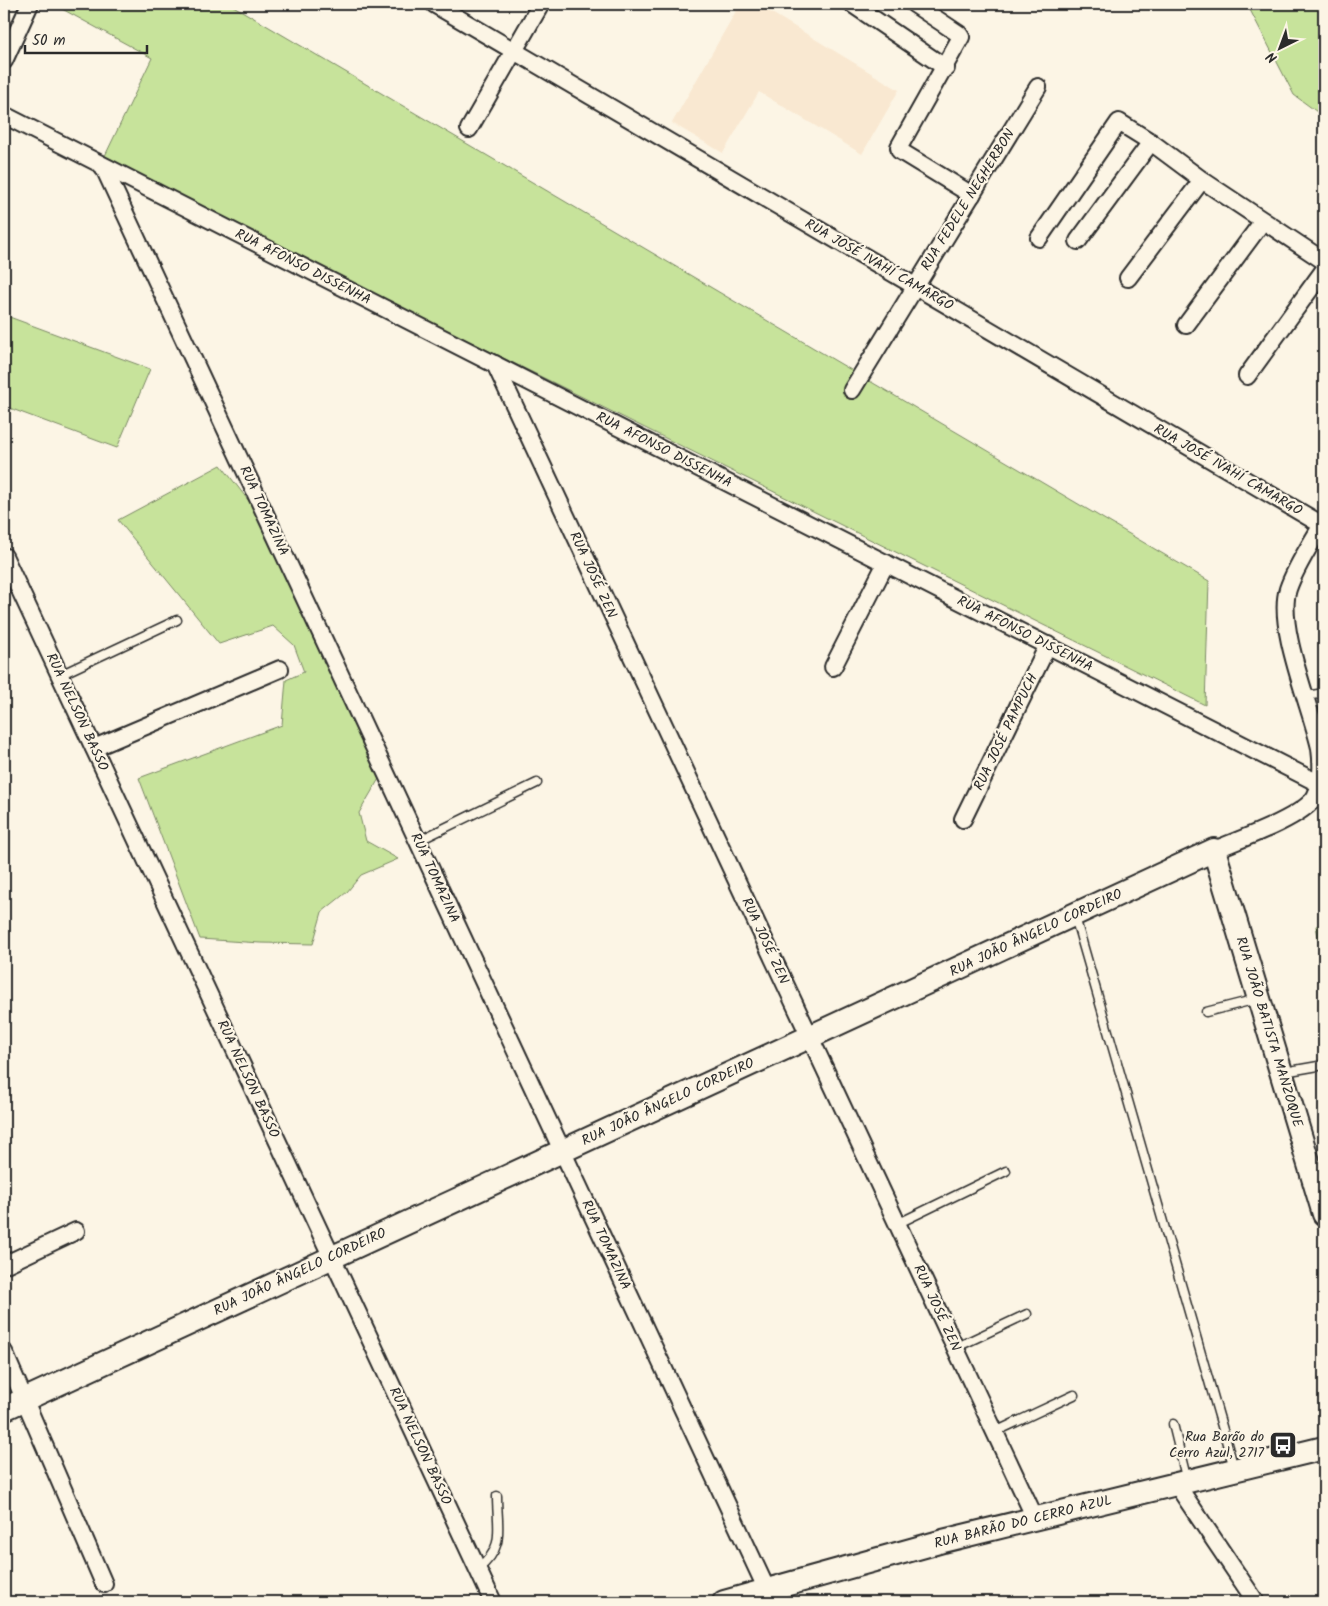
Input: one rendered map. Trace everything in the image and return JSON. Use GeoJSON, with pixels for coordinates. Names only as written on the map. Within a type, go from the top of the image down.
{"type":"FeatureCollection","features":[{"type":"Feature","properties":{"kind":"street"},"geometry":{"type":"LineString","coordinates":[[4,61],[30,4]]}},
{"type":"Feature","properties":{"kind":"street","name":"RUA JOSÉ IVAHÍ CAMARGO"},"geometry":{"type":"LineString","coordinates":[[434,4],[1324,524]]}},
{"type":"Feature","properties":{"kind":"street"},"geometry":{"type":"LineString","coordinates":[[468,129],[541,4]]}},
{"type":"Feature","properties":{"kind":"street"},"geometry":{"type":"LineString","coordinates":[[852,4],[946,68]]}},
{"type":"Feature","properties":{"kind":"street"},"geometry":{"type":"LineString","coordinates":[[914,4],[961,37],[946,68],[899,147],[900,151],[972,195]]}},
{"type":"Feature","properties":{"kind":"street","name":"RUA FEDELE NEGHERBON"},"geometry":{"type":"LineString","coordinates":[[852,390],[1038,87]]}},
{"type":"Feature","properties":{"kind":"street","name":"RUA AFONSO DISSENHA"},"geometry":{"type":"LineString","coordinates":[[4,115],[1322,784]]}},
{"type":"Feature","properties":{"kind":"street"},"geometry":{"type":"LineString","coordinates":[[1039,238],[1118,122],[1324,261]]}},
{"type":"Feature","properties":{"kind":"street"},"geometry":{"type":"LineString","coordinates":[[1078,241],[1150,142]]}},
{"type":"Feature","properties":{"kind":"street","name":"RUA TOMAZINA"},"geometry":{"type":"LineString","coordinates":[[103,166],[767,1590]]}},
{"type":"Feature","properties":{"kind":"street"},"geometry":{"type":"LineString","coordinates":[[1128,278],[1202,180]]}},
{"type":"Feature","properties":{"kind":"street"},"geometry":{"type":"LineString","coordinates":[[1186,325],[1263,221]]}},
{"type":"Feature","properties":{"kind":"street"},"geometry":{"type":"LineString","coordinates":[[1247,376],[1324,270]]}},
{"type":"Feature","properties":{"kind":"street","name":"RUA JOSÉ ZEN"},"geometry":{"type":"LineString","coordinates":[[495,364],[1035,1518]]}},
{"type":"Feature","properties":{"kind":"street"},"geometry":{"type":"LineString","coordinates":[[1322,784],[1320,748],[1286,624],[1285,606],[1294,573],[1324,524]]}},
{"type":"Feature","properties":{"kind":"street","name":"RUA NELSON BASSO"},"geometry":{"type":"LineString","coordinates":[[4,556],[493,1602]]}},
{"type":"Feature","properties":{"kind":"street"},"geometry":{"type":"LineString","coordinates":[[833,667],[886,563]]}},
{"type":"Feature","properties":{"kind":"street","name":"RUA JOSÉ PAMPUCH"},"geometry":{"type":"LineString","coordinates":[[963,819],[1048,645]]}},
{"type":"Feature","properties":{"kind":"street"},"geometry":{"type":"LineString","coordinates":[[94,748],[280,669]]}},
{"type":"Feature","properties":{"kind":"street","name":"RUA JOÃO ÂNGELO CORDEIRO"},"geometry":{"type":"LineString","coordinates":[[4,1409],[1299,812],[1309,805],[1322,784]]}},
{"type":"Feature","properties":{"kind":"street","name":"RUA JOÃO BATISTA MANZOQUE"},"geometry":{"type":"LineString","coordinates":[[1214,850],[1324,1214]]}},
{"type":"Feature","properties":{"kind":"street"},"geometry":{"type":"LineString","coordinates":[[4,1265],[76,1231]]}},
{"type":"Feature","properties":{"kind":"street"},"geometry":{"type":"LineString","coordinates":[[4,1352],[104,1584]]}},
{"type":"Feature","properties":{"kind":"street","name":"RUA BARÃO DO CERRO AZUL"},"geometry":{"type":"LineString","coordinates":[[724,1602],[882,1557],[1324,1448]]}},
{"type":"Feature","properties":{"kind":"street"},"geometry":{"type":"LineString","coordinates":[[1182,1484],[1256,1602]]}},
{"type":"Feature","properties":{"kind":"lane"},"geometry":{"type":"LineString","coordinates":[[60,676],[177,620]]}},
{"type":"Feature","properties":{"kind":"lane"},"geometry":{"type":"LineString","coordinates":[[1306,696],[1324,693]]}},
{"type":"Feature","properties":{"kind":"lane"},"geometry":{"type":"LineString","coordinates":[[418,841],[537,782]]}},
{"type":"Feature","properties":{"kind":"lane"},"geometry":{"type":"LineString","coordinates":[[1074,915],[1235,1470]]}},
{"type":"Feature","properties":{"kind":"lane"},"geometry":{"type":"LineString","coordinates":[[1206,1012],[1259,998]]}},
{"type":"Feature","properties":{"kind":"lane"},"geometry":{"type":"LineString","coordinates":[[1281,1073],[1324,1065]]}},
{"type":"Feature","properties":{"kind":"lane"},"geometry":{"type":"LineString","coordinates":[[897,1224],[1006,1171]]}},
{"type":"Feature","properties":{"kind":"lane"},"geometry":{"type":"LineString","coordinates":[[955,1348],[1027,1314]]}},
{"type":"Feature","properties":{"kind":"lane"},"geometry":{"type":"LineString","coordinates":[[995,1432],[1074,1394]]}},
{"type":"Feature","properties":{"kind":"lane"},"geometry":{"type":"LineString","coordinates":[[1173,1424],[1182,1484]]}},
{"type":"Feature","properties":{"kind":"lane"},"geometry":{"type":"LineString","coordinates":[[478,1569],[490,1560],[498,1546],[497,1496]]}},
{"type":"Feature","properties":{"kind":"shaded area"},"geometry":{"type":"Polygon","coordinates":[[[740,4],[757,4],[899,90],[862,154],[759,92],[723,153],[672,123],[740,4]]]}},
{"type":"Feature","properties":{"kind":"green space"},"geometry":{"type":"Polygon","coordinates":[[[53,4],[230,4],[1209,581],[1205,705],[103,160],[152,58],[53,4]]]}},
{"type":"Feature","properties":{"kind":"green space"},"geometry":{"type":"Polygon","coordinates":[[[1247,4],[1324,4],[1324,117],[1294,95],[1247,4]]]}},
{"type":"Feature","properties":{"kind":"green space"},"geometry":{"type":"Polygon","coordinates":[[[4,315],[150,369],[117,448],[4,406],[4,315]]]}},
{"type":"Feature","properties":{"kind":"green space"},"geometry":{"type":"Polygon","coordinates":[[[221,465],[258,513],[380,777],[359,813],[366,841],[398,859],[361,875],[347,892],[322,912],[313,944],[200,939],[139,778],[282,725],[286,680],[304,672],[294,645],[273,626],[219,644],[118,520],[221,465]]]}},
{"type":"Feature","properties":{"kind":"green space"},"geometry":{"type":"Polygon","coordinates":[[[1324,923],[1324,967],[1316,926],[1324,923]]]}},
{"type":"Feature","properties":{"kind":"place","name":"Rua Barão do Cerro Azul, 2717"},"geometry":{"type":"Point","coordinates":[1283,1445]}}]}
